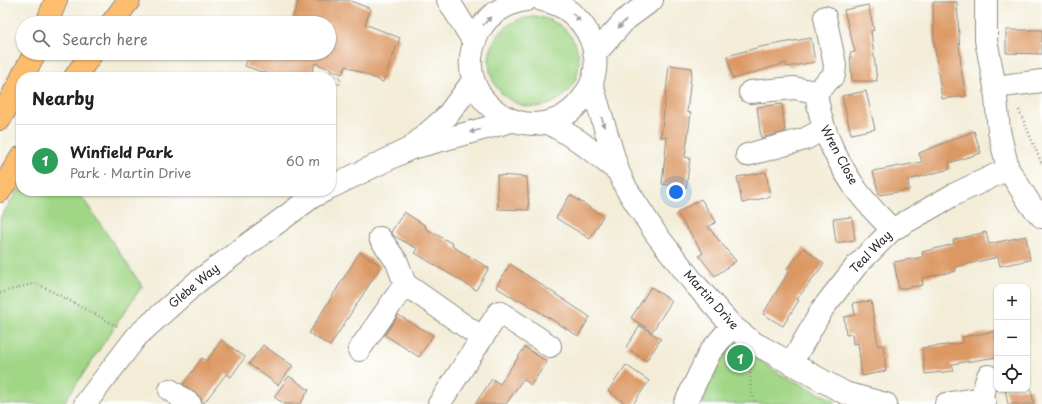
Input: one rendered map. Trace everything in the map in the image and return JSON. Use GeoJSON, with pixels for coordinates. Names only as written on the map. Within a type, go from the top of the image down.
{"type":"FeatureCollection","features":[{"type":"Feature","properties":{"kind":"highway"},"geometry":{"type":"LineString","coordinates":[[50,16],[56,0]]}},
{"type":"Feature","properties":{"kind":"highway"},"geometry":{"type":"LineString","coordinates":[[117,16],[129,0]]}},
{"type":"Feature","properties":{"kind":"highway"},"geometry":{"type":"LineString","coordinates":[[25,72],[31,60]]}},
{"type":"Feature","properties":{"kind":"highway"},"geometry":{"type":"LineString","coordinates":[[79,72],[87,60]]}},
{"type":"Feature","properties":{"kind":"highway"},"geometry":{"type":"LineString","coordinates":[[0,119],[16,89]]}},
{"type":"Feature","properties":{"kind":"highway"},"geometry":{"type":"LineString","coordinates":[[0,191],[16,166]]}},
{"type":"Feature","properties":{"kind":"street"},"geometry":{"type":"LineString","coordinates":[[448,0],[474,42]]}},
{"type":"Feature","properties":{"kind":"street"},"geometry":{"type":"LineString","coordinates":[[520,0],[499,9],[484,23],[474,42],[470,61],[473,81],[482,98],[495,112],[512,121],[530,125],[549,123],[567,115],[582,102],[592,85],[595,69],[595,54],[591,38],[579,20],[572,13],[557,4],[542,0]]}},
{"type":"Feature","properties":{"kind":"street"},"geometry":{"type":"LineString","coordinates":[[595,54],[625,20],[652,0]]}},
{"type":"Feature","properties":{"kind":"street"},"geometry":{"type":"LineString","coordinates":[[986,0],[986,40],[1003,86],[999,131],[1008,169],[1031,205],[1042,216]]}},
{"type":"Feature","properties":{"kind":"street"},"geometry":{"type":"LineString","coordinates":[[750,92],[794,88],[816,92],[834,75],[835,65],[826,17]]}},
{"type":"Feature","properties":{"kind":"street"},"geometry":{"type":"LineString","coordinates":[[409,149],[446,116],[473,81]]}},
{"type":"Feature","properties":{"kind":"street"},"geometry":{"type":"LineString","coordinates":[[1003,86],[1042,81]]}},
{"type":"Feature","properties":{"kind":"street","name":"Martin Drive"},"geometry":{"type":"LineString","coordinates":[[592,85],[618,171],[626,188],[656,234],[694,283],[732,326],[754,343],[791,364],[843,399],[886,404]]}},
{"type":"Feature","properties":{"kind":"street","name":"Wren Close"},"geometry":{"type":"LineString","coordinates":[[816,92],[818,111],[824,129],[852,184],[892,230]]}},
{"type":"Feature","properties":{"kind":"street"},"geometry":{"type":"LineString","coordinates":[[336,186],[409,149],[512,121]]}},
{"type":"Feature","properties":{"kind":"street","name":"Martin Drive"},"geometry":{"type":"LineString","coordinates":[[549,123],[579,141],[618,171]]}},
{"type":"Feature","properties":{"kind":"street"},"geometry":{"type":"LineString","coordinates":[[747,155],[805,139],[824,129]]}},
{"type":"Feature","properties":{"kind":"street","name":"Teal Way"},"geometry":{"type":"LineString","coordinates":[[791,364],[823,308],[857,265],[892,230],[953,195],[1008,169]]}},
{"type":"Feature","properties":{"kind":"street","name":"Glebe Way"},"geometry":{"type":"LineString","coordinates":[[85,404],[137,336],[197,282],[314,196]]}},
{"type":"Feature","properties":{"kind":"street"},"geometry":{"type":"LineString","coordinates":[[380,238],[397,262],[405,284],[482,338]]}},
{"type":"Feature","properties":{"kind":"street"},"geometry":{"type":"LineString","coordinates":[[359,350],[405,284]]}},
{"type":"Feature","properties":{"kind":"street"},"geometry":{"type":"LineString","coordinates":[[440,404],[499,312],[550,346]]}},
{"type":"Feature","properties":{"kind":"street"},"geometry":{"type":"LineString","coordinates":[[685,404],[710,352],[732,326]]}},
{"type":"Feature","properties":{"kind":"street"},"geometry":{"type":"LineString","coordinates":[[946,404],[983,401],[988,376]]}},
{"type":"Feature","properties":{"kind":"street"},"geometry":{"type":"LineString","coordinates":[[170,390],[190,404]]}},
{"type":"Feature","properties":{"kind":"path"},"geometry":{"type":"LineString","coordinates":[[329,72],[331,68]]}},
{"type":"Feature","properties":{"kind":"path"},"geometry":{"type":"LineString","coordinates":[[336,76],[341,78],[339,85],[336,84]]}},
{"type":"Feature","properties":{"kind":"path"},"geometry":{"type":"LineString","coordinates":[[1003,86],[1014,99],[1042,164]]}},
{"type":"Feature","properties":{"kind":"path"},"geometry":{"type":"LineString","coordinates":[[0,293],[36,283],[137,336]]}},
{"type":"Feature","properties":{"kind":"path"},"geometry":{"type":"LineString","coordinates":[[754,343],[749,355],[752,390],[756,404]]}},
{"type":"Feature","properties":{"kind":"green space"},"geometry":{"type":"Polygon","coordinates":[[[534,17],[551,21],[566,30],[575,45],[579,62],[575,79],[566,94],[551,103],[534,107],[517,103],[502,94],[493,79],[489,62],[493,45],[502,30],[517,21],[534,17]]]}},
{"type":"Feature","properties":{"kind":"green space"},"geometry":{"type":"Polygon","coordinates":[[[16,193],[16,196],[81,196],[142,286],[63,404],[0,404],[0,218],[16,193]]]}},
{"type":"Feature","properties":{"kind":"green space"},"geometry":{"type":"Polygon","coordinates":[[[732,341],[780,374],[835,401],[834,404],[699,404],[732,341]]]}},
{"type":"Feature","properties":{"kind":"building"},"geometry":{"type":"Polygon","coordinates":[[[299,0],[348,0],[371,9],[365,24],[400,38],[383,82],[346,66],[342,74],[315,63],[312,72],[262,72],[245,66],[247,60],[336,60],[336,16],[293,16],[299,0]]]}},
{"type":"Feature","properties":{"kind":"building"},"geometry":{"type":"Polygon","coordinates":[[[933,2],[957,2],[961,69],[966,96],[942,99],[934,43],[933,2]]]}},
{"type":"Feature","properties":{"kind":"building"},"geometry":{"type":"Polygon","coordinates":[[[868,5],[874,30],[871,31],[877,81],[852,81],[850,53],[855,52],[844,10],[868,5]]]}},
{"type":"Feature","properties":{"kind":"building"},"geometry":{"type":"Polygon","coordinates":[[[1006,30],[1042,30],[1042,54],[1006,53],[1006,30]]]}},
{"type":"Feature","properties":{"kind":"building"},"geometry":{"type":"Polygon","coordinates":[[[811,38],[815,62],[787,67],[786,63],[733,79],[727,56],[760,47],[811,38]]]}},
{"type":"Feature","properties":{"kind":"building"},"geometry":{"type":"Polygon","coordinates":[[[669,65],[692,68],[687,112],[691,113],[685,157],[690,158],[686,188],[662,184],[667,137],[661,137],[669,65]]]}},
{"type":"Feature","properties":{"kind":"building"},"geometry":{"type":"Polygon","coordinates":[[[866,91],[875,129],[851,134],[842,96],[866,91]]]}},
{"type":"Feature","properties":{"kind":"building"},"geometry":{"type":"Polygon","coordinates":[[[782,104],[785,132],[761,138],[757,107],[782,104]]]}},
{"type":"Feature","properties":{"kind":"building"},"geometry":{"type":"Polygon","coordinates":[[[974,131],[981,153],[949,163],[950,169],[908,180],[909,190],[879,195],[873,171],[922,162],[919,153],[974,131]]]}},
{"type":"Feature","properties":{"kind":"building"},"geometry":{"type":"Polygon","coordinates":[[[766,172],[770,197],[742,203],[737,177],[766,172]]]}},
{"type":"Feature","properties":{"kind":"building"},"geometry":{"type":"Polygon","coordinates":[[[497,175],[527,177],[529,210],[498,209],[497,175]]]}},
{"type":"Feature","properties":{"kind":"building"},"geometry":{"type":"Polygon","coordinates":[[[570,195],[603,216],[590,239],[556,218],[570,195]]]}},
{"type":"Feature","properties":{"kind":"building"},"geometry":{"type":"Polygon","coordinates":[[[701,199],[716,222],[708,227],[736,261],[715,276],[699,256],[703,253],[677,213],[701,199]]]}},
{"type":"Feature","properties":{"kind":"building"},"geometry":{"type":"Polygon","coordinates":[[[404,212],[426,226],[425,228],[453,244],[452,246],[489,268],[476,290],[415,253],[418,249],[394,236],[391,232],[404,212]]]}},
{"type":"Feature","properties":{"kind":"building"},"geometry":{"type":"Polygon","coordinates":[[[852,217],[855,240],[836,243],[833,219],[852,217]]]}},
{"type":"Feature","properties":{"kind":"building"},"geometry":{"type":"Polygon","coordinates":[[[986,232],[989,244],[1026,236],[1030,260],[1000,266],[998,257],[955,267],[956,271],[922,278],[923,285],[899,289],[894,262],[923,257],[922,252],[954,244],[953,240],[986,232]]]}},
{"type":"Feature","properties":{"kind":"building"},"geometry":{"type":"Polygon","coordinates":[[[804,248],[824,264],[797,299],[799,300],[783,326],[763,314],[789,271],[787,269],[804,248]]]}},
{"type":"Feature","properties":{"kind":"building"},"geometry":{"type":"Polygon","coordinates":[[[360,252],[381,266],[330,346],[309,333],[360,252]]]}},
{"type":"Feature","properties":{"kind":"building"},"geometry":{"type":"Polygon","coordinates":[[[510,264],[590,317],[578,336],[519,299],[518,301],[496,287],[510,264]]]}},
{"type":"Feature","properties":{"kind":"building"},"geometry":{"type":"Polygon","coordinates":[[[651,287],[672,301],[652,332],[631,318],[651,287]]]}},
{"type":"Feature","properties":{"kind":"building"},"geometry":{"type":"Polygon","coordinates":[[[871,301],[878,346],[883,345],[886,371],[862,376],[858,343],[853,344],[852,334],[846,335],[844,317],[855,315],[853,303],[871,301]]]}},
{"type":"Feature","properties":{"kind":"building"},"geometry":{"type":"Polygon","coordinates":[[[398,315],[433,335],[419,357],[385,335],[398,315]]]}},
{"type":"Feature","properties":{"kind":"building"},"geometry":{"type":"Polygon","coordinates":[[[640,326],[661,339],[646,361],[626,347],[640,326]]]}},
{"type":"Feature","properties":{"kind":"building"},"geometry":{"type":"Polygon","coordinates":[[[994,332],[994,357],[952,364],[954,371],[925,374],[922,348],[963,343],[962,337],[994,332]]]}},
{"type":"Feature","properties":{"kind":"building"},"geometry":{"type":"Polygon","coordinates":[[[221,340],[245,357],[231,377],[226,374],[204,403],[197,394],[183,384],[202,358],[207,361],[221,340]]]}},
{"type":"Feature","properties":{"kind":"building"},"geometry":{"type":"Polygon","coordinates":[[[263,345],[293,366],[278,385],[249,364],[263,345]]]}},
{"type":"Feature","properties":{"kind":"building"},"geometry":{"type":"Polygon","coordinates":[[[525,347],[547,362],[531,385],[523,379],[506,404],[475,404],[492,379],[500,384],[525,347]]]}},
{"type":"Feature","properties":{"kind":"building"},"geometry":{"type":"Polygon","coordinates":[[[626,365],[649,381],[633,404],[626,404],[608,391],[626,365]]]}},
{"type":"Feature","properties":{"kind":"building"},"geometry":{"type":"Polygon","coordinates":[[[289,376],[309,390],[300,404],[285,404],[274,397],[289,376]]]}},
{"type":"Feature","properties":{"kind":"building"},"geometry":{"type":"Polygon","coordinates":[[[1031,389],[1034,404],[1008,404],[1006,392],[1030,392],[1031,389]]]}},
{"type":"Feature","properties":{"kind":"place","name":"Winfield Park"},"geometry":{"type":"Point","coordinates":[740,358]}}]}
